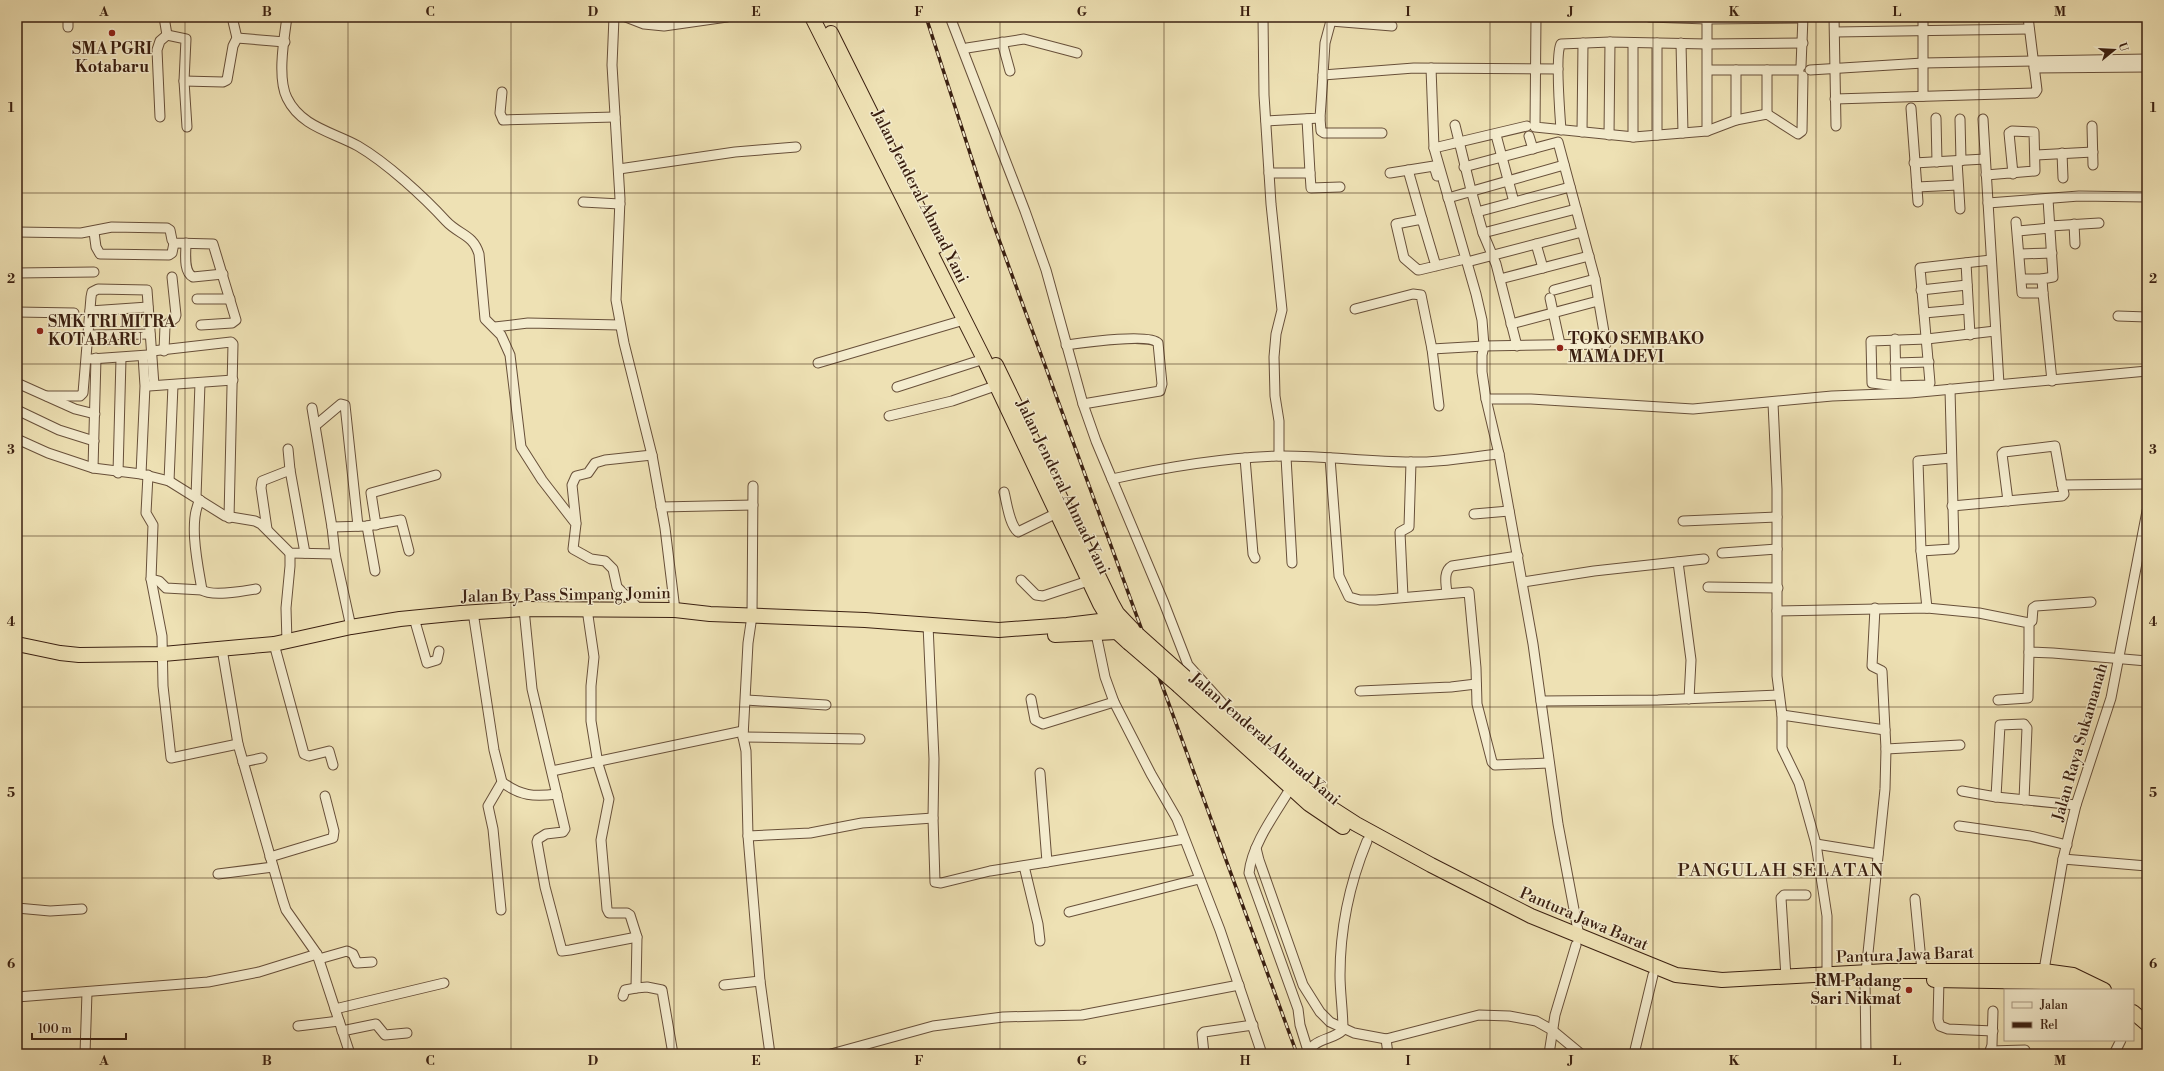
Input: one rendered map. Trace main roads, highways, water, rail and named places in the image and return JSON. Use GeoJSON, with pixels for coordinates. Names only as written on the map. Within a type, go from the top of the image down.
{"type":"FeatureCollection","features":[{"type":"Feature","properties":{"kind":"highway","name":"Jalan Jenderal Ahmad Yani"},"geometry":{"type":"LineString","coordinates":[[812,17],[984,359],[995,386],[1044,484],[1056,513],[1108,620],[1117,632],[1133,638],[1273,764]]}},
{"type":"Feature","properties":{"kind":"highway"},"geometry":{"type":"LineString","coordinates":[[822,17],[1006,386],[1100,581],[1117,613],[1133,638]]}},
{"type":"Feature","properties":{"kind":"highway"},"geometry":{"type":"LineString","coordinates":[[1067,625],[1091,615],[1100,604]]}},
{"type":"Feature","properties":{"kind":"highway","name":"Jalan By Pass Simpang Jomin"},"geometry":{"type":"LineString","coordinates":[[17,644],[54,652],[80,655],[163,654],[281,643],[351,627],[414,618],[524,609],[675,610],[752,616],[999,630],[1067,625],[1117,632]]}},
{"type":"Feature","properties":{"kind":"highway","name":"Jalan By Pass Simpang Jomin"},"geometry":{"type":"LineString","coordinates":[[999,630],[1010,634],[1029,636],[1095,628],[1108,620]]}},
{"type":"Feature","properties":{"kind":"highway","name":"Pantura Jawa Barat"},"geometry":{"type":"LineString","coordinates":[[1273,764],[1293,784],[1324,804],[1398,847],[1506,904],[1578,940],[1689,978],[1722,980],[1827,974],[1865,976],[1922,971],[2043,976],[2073,975],[2102,989]]}},
{"type":"Feature","properties":{"kind":"highway","name":"Jalan Jenderal Ahmad Yani"},"geometry":{"type":"LineString","coordinates":[[1293,784],[1319,812],[1367,841],[1508,915],[1578,940],[1675,984],[1700,987],[1865,976],[1939,980],[2043,976],[2078,989]]}},
{"type":"Feature","properties":{"kind":"highway"},"geometry":{"type":"LineString","coordinates":[[2134,1013],[2147,1024]]}},
{"type":"Feature","properties":{"kind":"highway"},"geometry":{"type":"LineString","coordinates":[[2134,1025],[2147,1035]]}},
{"type":"Feature","properties":{"kind":"railway"},"geometry":{"type":"LineString","coordinates":[[926,17],[990,215],[1297,1054]]}},
{"type":"Feature","properties":{"kind":"place","name":"SMA PGRI Kotabaru"},"geometry":{"type":"Point","coordinates":[112,33]}},
{"type":"Feature","properties":{"kind":"place","name":"SMK TRI MITRA KOTABARU"},"geometry":{"type":"Point","coordinates":[40,331]}},
{"type":"Feature","properties":{"kind":"place","name":"TOKO SEMBAKO MAMA DEVI"},"geometry":{"type":"Point","coordinates":[1560,348]}},
{"type":"Feature","properties":{"kind":"place","name":"RM Padang Sari Nikmat"},"geometry":{"type":"Point","coordinates":[1909,990]}},
{"type":"Feature","properties":{"kind":"district","name":"PANGULAH SELATAN"},"geometry":{"type":"Point","coordinates":[1781,870]}}]}
